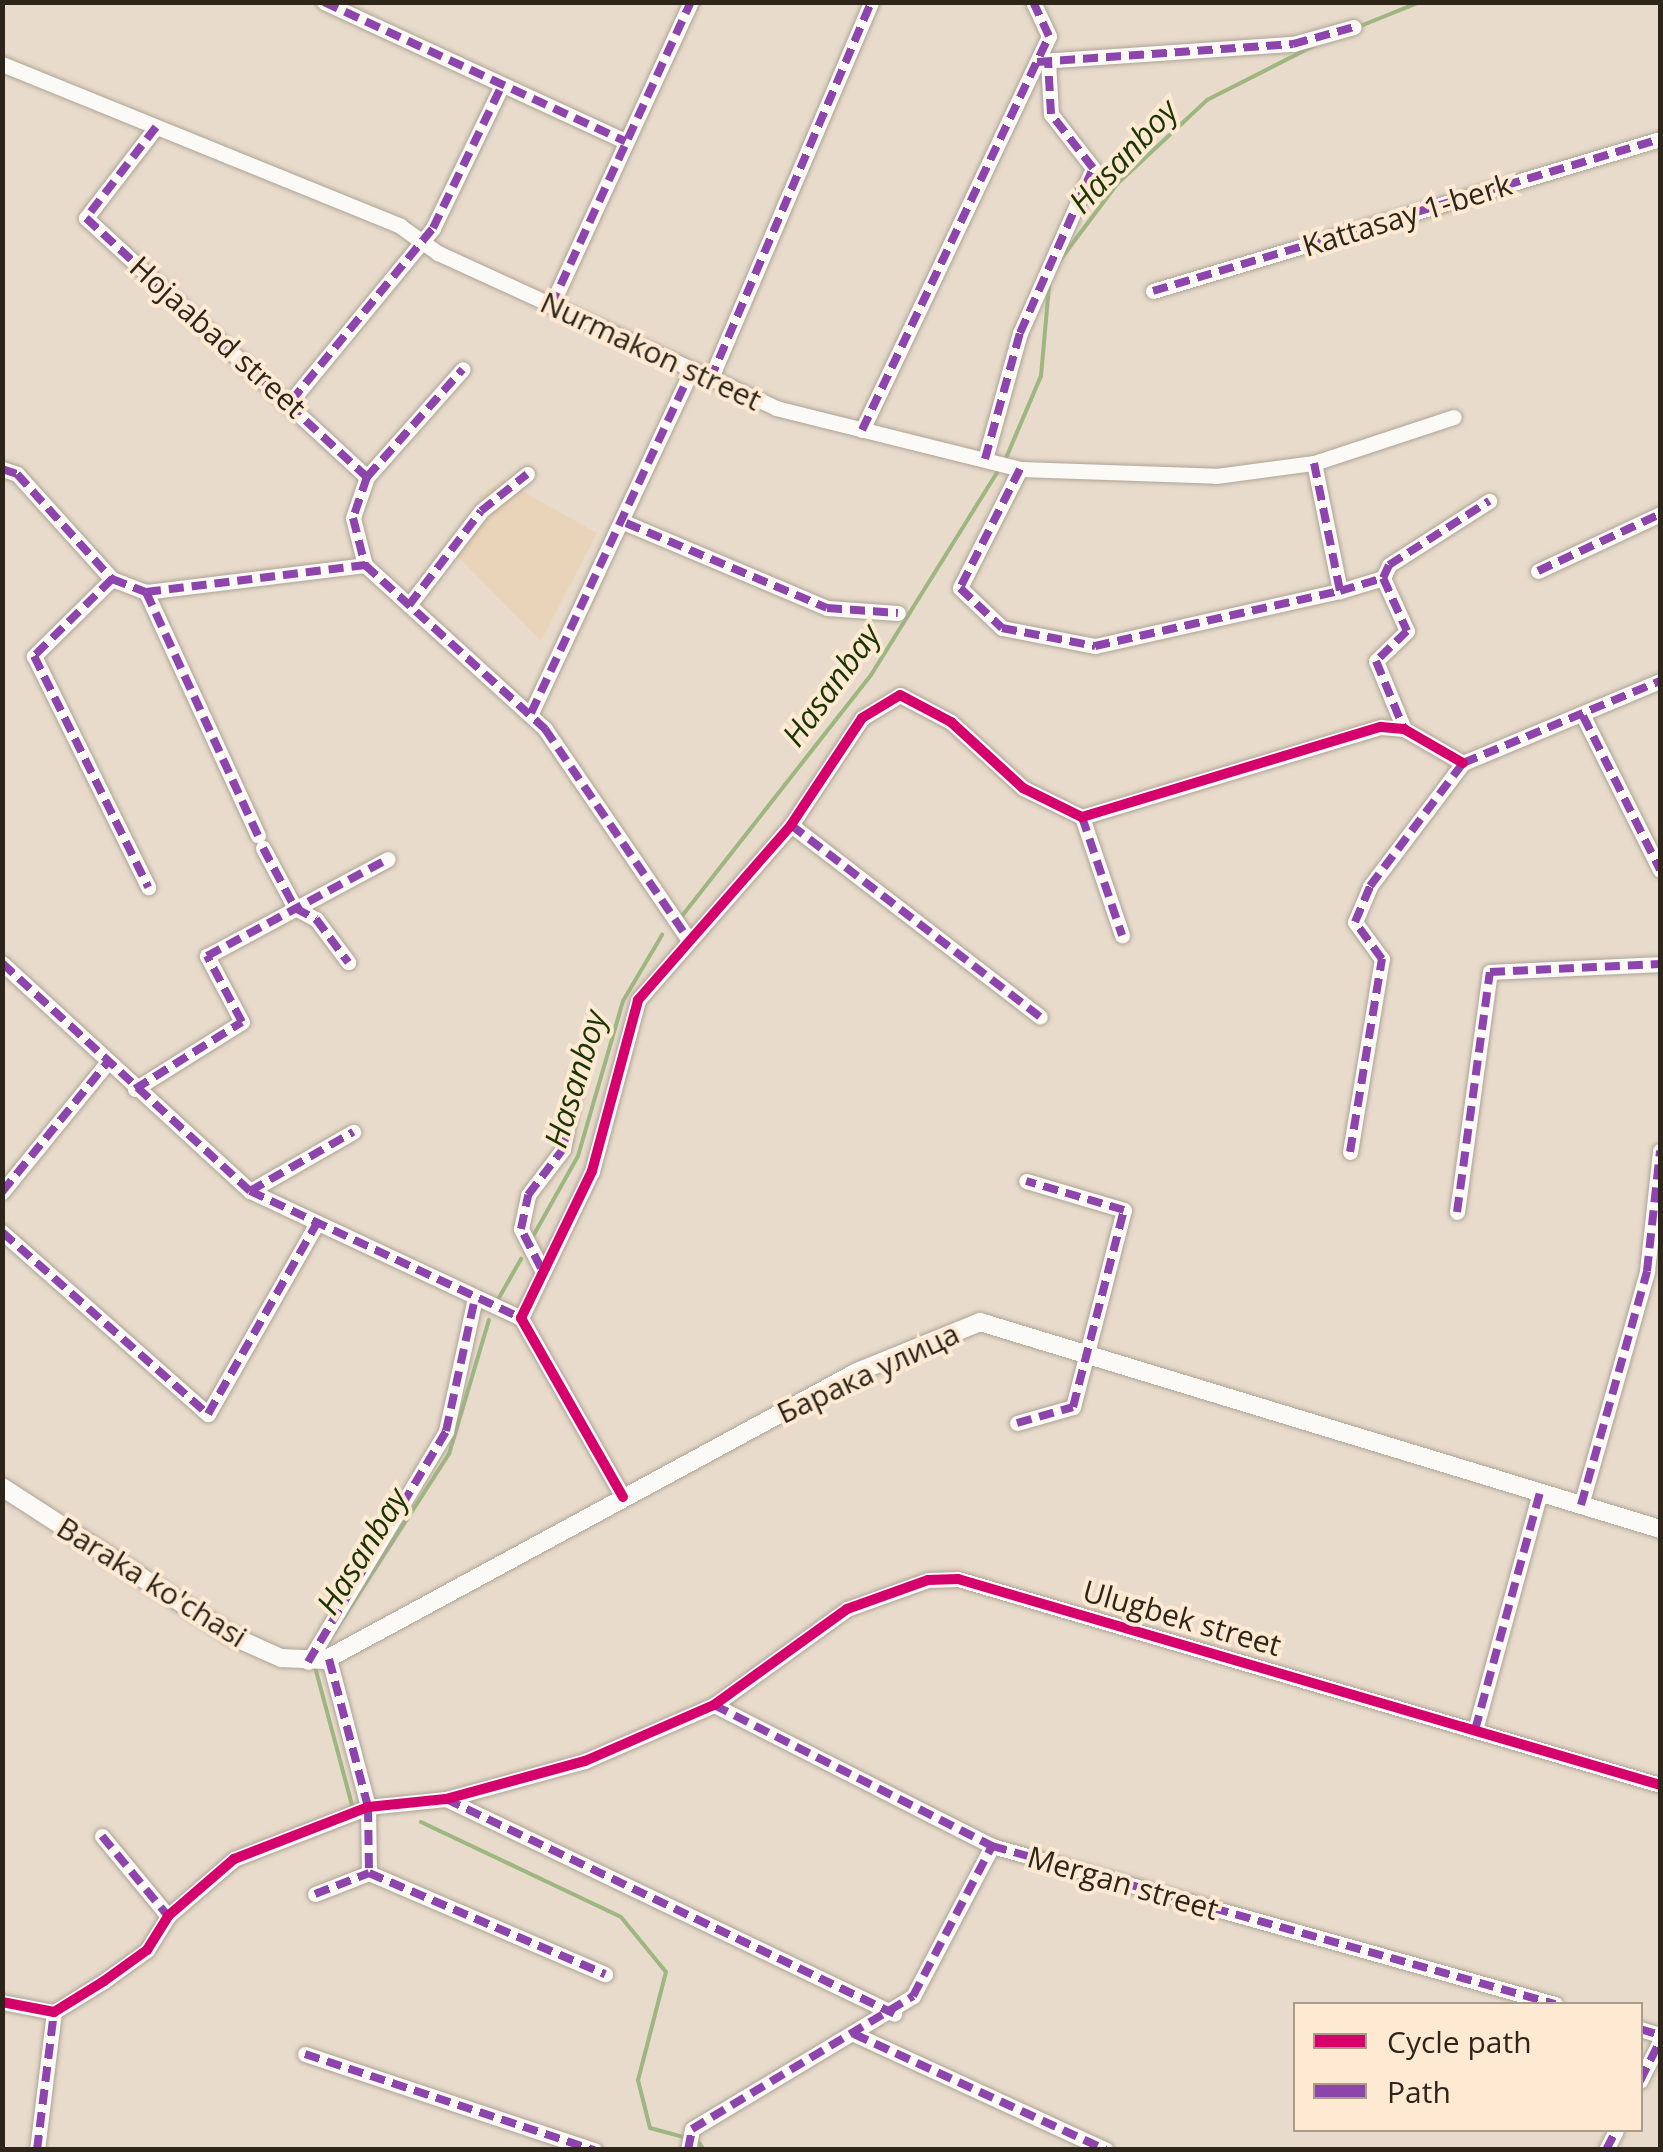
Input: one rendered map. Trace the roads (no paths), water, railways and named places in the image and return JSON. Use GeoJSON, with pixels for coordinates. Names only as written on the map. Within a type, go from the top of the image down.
{"type":"FeatureCollection","features":[{"type":"Feature","properties":{"kind":"main road","name":"Барака улица"},"geometry":{"type":"LineString","coordinates":[[321,1660],[623,1497],[957,1328],[1003,1325],[1660,1529]]}},
{"type":"Feature","properties":{"kind":"main road","name":"Baraka ko'chasi"},"geometry":{"type":"LineString","coordinates":[[2,1486],[210,1624],[321,1660]]}},
{"type":"Feature","properties":{"kind":"street"},"geometry":{"type":"LineString","coordinates":[[324,2],[625,141]]}},
{"type":"Feature","properties":{"kind":"street"},"geometry":{"type":"LineString","coordinates":[[551,306],[692,2]]}},
{"type":"Feature","properties":{"kind":"street"},"geometry":{"type":"LineString","coordinates":[[710,380],[871,2]]}},
{"type":"Feature","properties":{"kind":"street"},"geometry":{"type":"LineString","coordinates":[[862,430],[1043,61],[1049,36],[1034,2]]}},
{"type":"Feature","properties":{"kind":"street"},"geometry":{"type":"LineString","coordinates":[[1043,61],[1294,44],[1354,27]]}},
{"type":"Feature","properties":{"kind":"street"},"geometry":{"type":"LineString","coordinates":[[985,458],[1020,334],[1093,168],[1052,114],[1043,61]]}},
{"type":"Feature","properties":{"kind":"street","name":"Nurmakon street"},"geometry":{"type":"LineString","coordinates":[[2,64],[424,241],[690,374],[862,430],[1020,468],[1111,478],[1314,463],[1454,417]]}},
{"type":"Feature","properties":{"kind":"street"},"geometry":{"type":"LineString","coordinates":[[290,401],[424,241],[502,85]]}},
{"type":"Feature","properties":{"kind":"street","name":"Hojaabad street"},"geometry":{"type":"LineString","coordinates":[[156,127],[86,218],[290,401],[367,477]]}},
{"type":"Feature","properties":{"kind":"street","name":"Kattasay 1-berk"},"geometry":{"type":"LineString","coordinates":[[1153,292],[1660,139]]}},
{"type":"Feature","properties":{"kind":"street"},"geometry":{"type":"LineString","coordinates":[[463,369],[367,477],[352,518],[365,566],[531,713],[686,936]]}},
{"type":"Feature","properties":{"kind":"street"},"geometry":{"type":"LineString","coordinates":[[531,713],[626,524],[690,374]]}},
{"type":"Feature","properties":{"kind":"street"},"geometry":{"type":"LineString","coordinates":[[1314,463],[1340,591]]}},
{"type":"Feature","properties":{"kind":"street"},"geometry":{"type":"LineString","coordinates":[[1020,468],[960,588],[1002,628],[1095,646],[1383,578],[1389,565],[1489,501]]}},
{"type":"Feature","properties":{"kind":"street"},"geometry":{"type":"LineString","coordinates":[[2,469],[17,474],[112,580],[146,592],[365,566]]}},
{"type":"Feature","properties":{"kind":"street"},"geometry":{"type":"LineString","coordinates":[[409,605],[481,511],[527,474]]}},
{"type":"Feature","properties":{"kind":"street"},"geometry":{"type":"LineString","coordinates":[[1538,571],[1660,514]]}},
{"type":"Feature","properties":{"kind":"street"},"geometry":{"type":"LineString","coordinates":[[626,524],[826,608],[898,614]]}},
{"type":"Feature","properties":{"kind":"street"},"geometry":{"type":"LineString","coordinates":[[1383,578],[1407,631],[1376,668],[1404,729]]}},
{"type":"Feature","properties":{"kind":"street"},"geometry":{"type":"LineString","coordinates":[[112,580],[34,656],[148,887]]}},
{"type":"Feature","properties":{"kind":"street"},"geometry":{"type":"LineString","coordinates":[[146,592],[294,908],[316,920],[348,962]]}},
{"type":"Feature","properties":{"kind":"street"},"geometry":{"type":"LineString","coordinates":[[1350,1152],[1382,959],[1356,922],[1370,886],[1462,763],[1660,681]]}},
{"type":"Feature","properties":{"kind":"street"},"geometry":{"type":"LineString","coordinates":[[521,1318],[592,1171],[631,1013],[686,936],[792,825],[862,718],[900,695],[951,722],[1023,788],[1082,817],[1381,727],[1404,729],[1462,763]]}},
{"type":"Feature","properties":{"kind":"street"},"geometry":{"type":"LineString","coordinates":[[1583,716],[1660,870]]}},
{"type":"Feature","properties":{"kind":"street"},"geometry":{"type":"LineString","coordinates":[[1082,817],[1122,935]]}},
{"type":"Feature","properties":{"kind":"street"},"geometry":{"type":"LineString","coordinates":[[792,825],[1040,1016]]}},
{"type":"Feature","properties":{"kind":"street"},"geometry":{"type":"LineString","coordinates":[[135,1089],[242,1022],[206,956],[388,859]]}},
{"type":"Feature","properties":{"kind":"street"},"geometry":{"type":"LineString","coordinates":[[2,962],[135,1089],[250,1191],[474,1303],[521,1318],[623,1497]]}},
{"type":"Feature","properties":{"kind":"street"},"geometry":{"type":"LineString","coordinates":[[1457,1212],[1490,972],[1660,964]]}},
{"type":"Feature","properties":{"kind":"street"},"geometry":{"type":"LineString","coordinates":[[2,1192],[107,1063]]}},
{"type":"Feature","properties":{"kind":"street"},"geometry":{"type":"LineString","coordinates":[[542,1268],[521,1229],[528,1195],[560,1158],[578,1077]]}},
{"type":"Feature","properties":{"kind":"street"},"geometry":{"type":"LineString","coordinates":[[250,1191],[353,1132]]}},
{"type":"Feature","properties":{"kind":"street"},"geometry":{"type":"LineString","coordinates":[[1581,1505],[1654,1273],[1660,1150]]}},
{"type":"Feature","properties":{"kind":"street"},"geometry":{"type":"LineString","coordinates":[[1017,1423],[1074,1407],[1124,1210],[1026,1182]]}},
{"type":"Feature","properties":{"kind":"street"},"geometry":{"type":"LineString","coordinates":[[2,1232],[208,1414],[316,1225]]}},
{"type":"Feature","properties":{"kind":"street"},"geometry":{"type":"LineString","coordinates":[[369,1873],[368,1807],[321,1660],[446,1431],[474,1303]]}},
{"type":"Feature","properties":{"kind":"street"},"geometry":{"type":"LineString","coordinates":[[1475,1730],[1540,1492]]}},
{"type":"Feature","properties":{"kind":"street","name":"Ulugbek street"},"geometry":{"type":"LineString","coordinates":[[54,2012],[148,1950],[168,1916],[234,1860],[368,1807],[446,1799],[585,1760],[714,1706],[847,1610],[888,1590],[958,1579],[1660,1784]]}},
{"type":"Feature","properties":{"kind":"street","name":"Mergan street"},"geometry":{"type":"LineString","coordinates":[[714,1706],[992,1846],[1547,2002]]}},
{"type":"Feature","properties":{"kind":"street"},"geometry":{"type":"LineString","coordinates":[[446,1799],[894,2014]]}},
{"type":"Feature","properties":{"kind":"street"},"geometry":{"type":"LineString","coordinates":[[102,1836],[168,1916]]}},
{"type":"Feature","properties":{"kind":"street"},"geometry":{"type":"LineString","coordinates":[[688,2150],[692,2129],[894,2014],[914,1996],[992,1846]]}},
{"type":"Feature","properties":{"kind":"street"},"geometry":{"type":"LineString","coordinates":[[315,1894],[369,1873],[605,1974]]}},
{"type":"Feature","properties":{"kind":"street"},"geometry":{"type":"LineString","coordinates":[[2,2002],[54,2012],[37,2150]]}},
{"type":"Feature","properties":{"kind":"street"},"geometry":{"type":"LineString","coordinates":[[854,2034],[1106,2150]]}},
{"type":"Feature","properties":{"kind":"street"},"geometry":{"type":"LineString","coordinates":[[1643,2075],[1660,2038]]}},
{"type":"Feature","properties":{"kind":"street"},"geometry":{"type":"LineString","coordinates":[[305,2054],[594,2150]]}},
{"type":"Feature","properties":{"kind":"waterway","name":"Hasanboy"},"geometry":{"type":"LineString","coordinates":[[1358,27],[1420,2]]}},
{"type":"Feature","properties":{"kind":"waterway","name":"Hasanboy"},"geometry":{"type":"LineString","coordinates":[[1060,260],[1117,184],[1207,100],[1317,44]]}},
{"type":"Feature","properties":{"kind":"waterway","name":"Hasanboy"},"geometry":{"type":"LineString","coordinates":[[1006,458],[1041,376],[1049,286]]}},
{"type":"Feature","properties":{"kind":"waterway","name":"Hasanbay"},"geometry":{"type":"LineString","coordinates":[[682,916],[871,675],[999,469]]}},
{"type":"Feature","properties":{"kind":"waterway","name":"Hasanboy"},"geometry":{"type":"LineString","coordinates":[[532,1238],[578,1156],[623,1001],[662,935]]}},
{"type":"Feature","properties":{"kind":"waterway","name":"Hasanboy"},"geometry":{"type":"LineString","coordinates":[[496,1303],[521,1259]]}},
{"type":"Feature","properties":{"kind":"waterway","name":"Hasanbay"},"geometry":{"type":"LineString","coordinates":[[331,1637],[449,1454],[489,1320]]}},
{"type":"Feature","properties":{"kind":"waterway","name":"Hasanbay"},"geometry":{"type":"LineString","coordinates":[[315,1667],[352,1805]]}},
{"type":"Feature","properties":{"kind":"waterway","name":"Hasanbay"},"geometry":{"type":"LineString","coordinates":[[421,1822],[621,1917],[666,1972],[638,2080],[650,2128],[684,2137]]}},
{"type":"Feature","properties":{"kind":"waterway","name":"Hasanbay"},"geometry":{"type":"LineString","coordinates":[[699,2143],[704,2150]]}}]}
